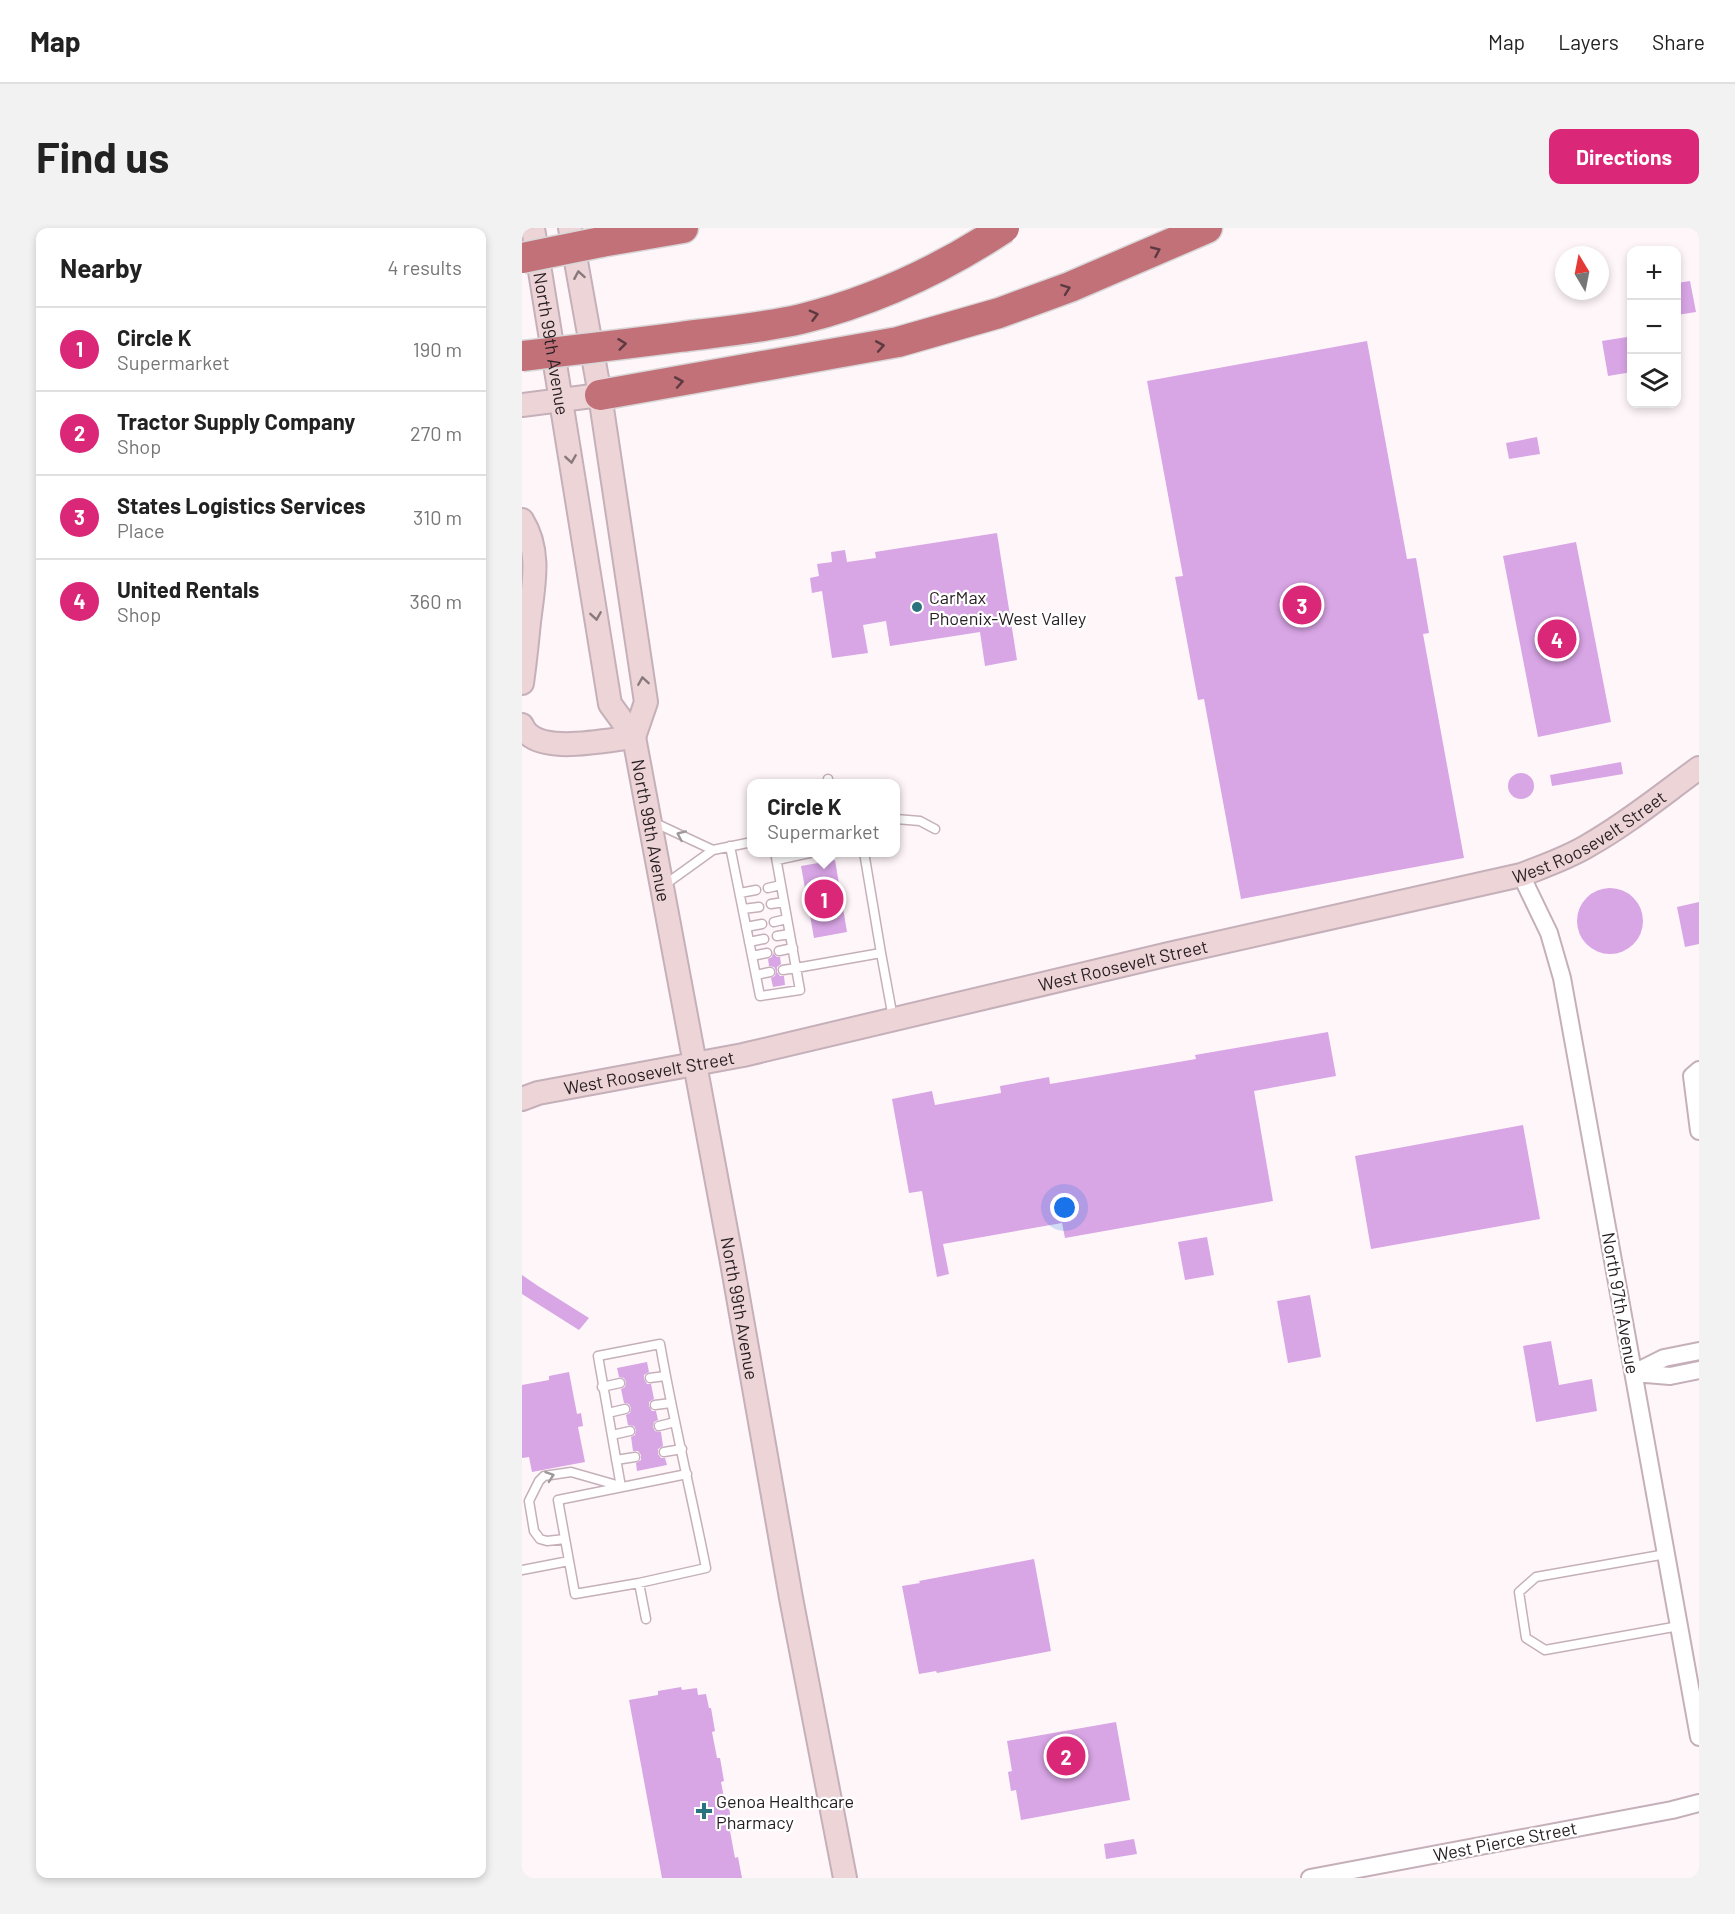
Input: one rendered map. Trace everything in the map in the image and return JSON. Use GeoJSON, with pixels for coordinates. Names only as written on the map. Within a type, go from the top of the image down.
{"type":"FeatureCollection","features":[{"type":"Feature","properties":{"kind":"highway"},"geometry":{"type":"LineString","coordinates":[[522,258],[682,228]]}},
{"type":"Feature","properties":{"kind":"highway"},"geometry":{"type":"LineString","coordinates":[[522,356],[711,333],[810,316],[855,303],[913,280],[952,261],[1004,228]]}},
{"type":"Feature","properties":{"kind":"highway"},"geometry":{"type":"LineString","coordinates":[[600,395],[898,342],[999,313],[1070,287],[1207,228]]}},
{"type":"Feature","properties":{"kind":"main road","name":"North 99th Avenue"},"geometry":{"type":"LineString","coordinates":[[533,228],[610,704],[634,737],[791,1598],[845,1878]]}},
{"type":"Feature","properties":{"kind":"main road","name":"North 99th Avenue"},"geometry":{"type":"LineString","coordinates":[[570,228],[600,395],[646,702],[634,737]]}},
{"type":"Feature","properties":{"kind":"main road"},"geometry":{"type":"LineString","coordinates":[[522,405],[600,395]]}},
{"type":"Feature","properties":{"kind":"main road"},"geometry":{"type":"LineString","coordinates":[[522,520],[529,531],[535,562],[522,683]]}},
{"type":"Feature","properties":{"kind":"main road"},"geometry":{"type":"LineString","coordinates":[[522,725],[524,731],[532,738],[556,745],[634,737]]}},
{"type":"Feature","properties":{"kind":"main road","name":"West Roosevelt Street"},"geometry":{"type":"LineString","coordinates":[[522,1098],[538,1093],[743,1055],[1169,954],[1521,874],[1557,861],[1588,846],[1699,768]]}},
{"type":"Feature","properties":{"kind":"street","name":"North 97th Avenue"},"geometry":{"type":"LineString","coordinates":[[1521,874],[1549,933],[1562,978],[1699,1737]]}},
{"type":"Feature","properties":{"kind":"street"},"geometry":{"type":"LineString","coordinates":[[1699,1070],[1692,1076],[1699,1131]]}},
{"type":"Feature","properties":{"kind":"street"},"geometry":{"type":"LineString","coordinates":[[1634,1373],[1664,1358],[1699,1352]]}},
{"type":"Feature","properties":{"kind":"street"},"geometry":{"type":"LineString","coordinates":[[1634,1373],[1670,1376],[1699,1370]]}},
{"type":"Feature","properties":{"kind":"street","name":"West Pierce Street"},"geometry":{"type":"LineString","coordinates":[[1310,1878],[1699,1803]]}},
{"type":"Feature","properties":{"kind":"lane"},"geometry":{"type":"LineString","coordinates":[[900,819],[920,821],[936,829]]}},
{"type":"Feature","properties":{"kind":"lane"},"geometry":{"type":"LineString","coordinates":[[649,821],[713,850]]}},
{"type":"Feature","properties":{"kind":"lane"},"geometry":{"type":"LineString","coordinates":[[662,888],[713,850],[747,843]]}},
{"type":"Feature","properties":{"kind":"lane"},"geometry":{"type":"LineString","coordinates":[[730,846],[760,996],[800,990],[776,857]]}},
{"type":"Feature","properties":{"kind":"lane"},"geometry":{"type":"LineString","coordinates":[[865,857],[893,1021]]}},
{"type":"Feature","properties":{"kind":"lane"},"geometry":{"type":"LineString","coordinates":[[768,888],[781,885]]}},
{"type":"Feature","properties":{"kind":"lane"},"geometry":{"type":"LineString","coordinates":[[740,893],[756,890]]}},
{"type":"Feature","properties":{"kind":"lane"},"geometry":{"type":"LineString","coordinates":[[771,904],[784,902]]}},
{"type":"Feature","properties":{"kind":"lane"},"geometry":{"type":"LineString","coordinates":[[743,909],[759,907]]}},
{"type":"Feature","properties":{"kind":"lane"},"geometry":{"type":"LineString","coordinates":[[774,921],[787,919]]}},
{"type":"Feature","properties":{"kind":"lane"},"geometry":{"type":"LineString","coordinates":[[746,927],[762,924]]}},
{"type":"Feature","properties":{"kind":"lane"},"geometry":{"type":"LineString","coordinates":[[777,936],[790,934]]}},
{"type":"Feature","properties":{"kind":"lane"},"geometry":{"type":"LineString","coordinates":[[749,942],[764,939]]}},
{"type":"Feature","properties":{"kind":"lane"},"geometry":{"type":"LineString","coordinates":[[779,951],[793,948]]}},
{"type":"Feature","properties":{"kind":"lane"},"geometry":{"type":"LineString","coordinates":[[783,970],[881,953]]}},
{"type":"Feature","properties":{"kind":"lane"},"geometry":{"type":"LineString","coordinates":[[752,956],[767,954]]}},
{"type":"Feature","properties":{"kind":"lane"},"geometry":{"type":"LineString","coordinates":[[756,975],[770,972]]}},
{"type":"Feature","properties":{"kind":"lane"},"geometry":{"type":"LineString","coordinates":[[621,1487],[597,1356],[660,1344],[665,1376],[682,1449],[706,1568],[575,1594],[558,1500],[687,1474]]}},
{"type":"Feature","properties":{"kind":"lane"},"geometry":{"type":"LineString","coordinates":[[650,1378],[665,1376]]}},
{"type":"Feature","properties":{"kind":"lane"},"geometry":{"type":"LineString","coordinates":[[602,1387],[620,1383]]}},
{"type":"Feature","properties":{"kind":"lane"},"geometry":{"type":"LineString","coordinates":[[655,1405],[671,1403]]}},
{"type":"Feature","properties":{"kind":"lane"},"geometry":{"type":"LineString","coordinates":[[608,1413],[625,1409]]}},
{"type":"Feature","properties":{"kind":"lane"},"geometry":{"type":"LineString","coordinates":[[659,1425],[675,1422]]}},
{"type":"Feature","properties":{"kind":"lane"},"geometry":{"type":"LineString","coordinates":[[612,1435],[630,1431]]}},
{"type":"Feature","properties":{"kind":"lane"},"geometry":{"type":"LineString","coordinates":[[664,1452],[682,1449]]}},
{"type":"Feature","properties":{"kind":"lane"},"geometry":{"type":"LineString","coordinates":[[616,1460],[634,1457]]}},
{"type":"Feature","properties":{"kind":"lane"},"geometry":{"type":"LineString","coordinates":[[565,1539],[547,1541],[540,1539],[534,1532],[529,1501],[544,1476],[571,1472],[621,1487]]}},
{"type":"Feature","properties":{"kind":"lane"},"geometry":{"type":"LineString","coordinates":[[1666,1554],[1536,1577],[1519,1592],[1526,1638],[1545,1650],[1679,1626]]}},
{"type":"Feature","properties":{"kind":"lane"},"geometry":{"type":"LineString","coordinates":[[522,1570],[569,1561]]}},
{"type":"Feature","properties":{"kind":"lane"},"geometry":{"type":"LineString","coordinates":[[639,1583],[646,1619]]}},
{"type":"Feature","properties":{"kind":"building"},"geometry":{"type":"Polygon","coordinates":[[[1690,281],[1696,312],[1681,314],[1681,282],[1690,281]]]}},
{"type":"Feature","properties":{"kind":"building"},"geometry":{"type":"Polygon","coordinates":[[[1627,337],[1627,373],[1608,376],[1602,341],[1627,337]]]}},
{"type":"Feature","properties":{"kind":"building"},"geometry":{"type":"Polygon","coordinates":[[[1367,341],[1407,559],[1416,558],[1429,633],[1423,634],[1464,858],[1241,899],[1204,699],[1198,700],[1175,577],[1183,576],[1147,381],[1367,341]]]}},
{"type":"Feature","properties":{"kind":"building"},"geometry":{"type":"Polygon","coordinates":[[[1537,437],[1540,454],[1509,459],[1506,443],[1537,437]]]}},
{"type":"Feature","properties":{"kind":"building","name":"CarMax Phoenix-West Valley"},"geometry":{"type":"Polygon","coordinates":[[[997,533],[1017,660],[985,666],[980,632],[890,646],[886,621],[863,625],[868,653],[832,658],[822,591],[812,593],[810,578],[819,576],[817,564],[832,562],[831,552],[845,550],[847,562],[876,558],[875,552],[997,533]]]}},
{"type":"Feature","properties":{"kind":"building"},"geometry":{"type":"Polygon","coordinates":[[[1576,542],[1611,722],[1538,737],[1503,556],[1576,542]]]}},
{"type":"Feature","properties":{"kind":"building"},"geometry":{"type":"Polygon","coordinates":[[[1621,762],[1623,774],[1552,786],[1550,775],[1621,762]]]}},
{"type":"Feature","properties":{"kind":"building"},"geometry":{"type":"Polygon","coordinates":[[[1521,773],[1530,777],[1534,786],[1530,795],[1521,799],[1512,795],[1508,786],[1512,777],[1521,773]]]}},
{"type":"Feature","properties":{"kind":"building"},"geometry":{"type":"Polygon","coordinates":[[[835,860],[847,932],[814,938],[801,866],[835,860]]]}},
{"type":"Feature","properties":{"kind":"building"},"geometry":{"type":"Polygon","coordinates":[[[1610,888],[1623,891],[1633,898],[1640,908],[1643,921],[1640,934],[1633,944],[1623,951],[1610,954],[1597,951],[1587,944],[1580,934],[1577,921],[1580,908],[1587,898],[1597,891],[1610,888]]]}},
{"type":"Feature","properties":{"kind":"building"},"geometry":{"type":"Polygon","coordinates":[[[1699,902],[1699,944],[1685,947],[1677,907],[1699,902]]]}},
{"type":"Feature","properties":{"kind":"building"},"geometry":{"type":"Polygon","coordinates":[[[773,953],[780,957],[781,964],[777,967],[777,972],[780,976],[784,976],[785,985],[773,987],[771,978],[775,976],[776,971],[774,967],[769,966],[768,959],[773,953]]]}},
{"type":"Feature","properties":{"kind":"building"},"geometry":{"type":"Polygon","coordinates":[[[1328,1032],[1336,1076],[1254,1091],[1273,1201],[1065,1238],[1062,1223],[943,1244],[949,1274],[937,1277],[922,1191],[909,1193],[892,1099],[932,1091],[935,1105],[1001,1093],[1000,1086],[1049,1077],[1050,1084],[1196,1059],[1195,1055],[1328,1032]]]}},
{"type":"Feature","properties":{"kind":"building"},"geometry":{"type":"Polygon","coordinates":[[[1523,1125],[1540,1219],[1371,1249],[1355,1156],[1523,1125]]]}},
{"type":"Feature","properties":{"kind":"building"},"geometry":{"type":"Polygon","coordinates":[[[1207,1237],[1214,1275],[1185,1280],[1178,1242],[1207,1237]]]}},
{"type":"Feature","properties":{"kind":"building"},"geometry":{"type":"Polygon","coordinates":[[[522,1275],[589,1318],[579,1330],[522,1294],[522,1275]]]}},
{"type":"Feature","properties":{"kind":"building"},"geometry":{"type":"Polygon","coordinates":[[[1310,1295],[1321,1357],[1288,1363],[1277,1301],[1310,1295]]]}},
{"type":"Feature","properties":{"kind":"building"},"geometry":{"type":"Polygon","coordinates":[[[1551,1341],[1559,1385],[1592,1379],[1597,1411],[1536,1422],[1523,1346],[1551,1341]]]}},
{"type":"Feature","properties":{"kind":"building"},"geometry":{"type":"Polygon","coordinates":[[[647,1362],[649,1372],[644,1375],[644,1379],[647,1384],[651,1384],[654,1399],[649,1402],[649,1406],[652,1411],[656,1411],[658,1420],[654,1422],[653,1427],[655,1431],[661,1432],[663,1446],[658,1449],[658,1454],[661,1458],[665,1458],[667,1465],[637,1471],[636,1463],[641,1460],[641,1455],[638,1451],[633,1451],[631,1437],[635,1435],[636,1430],[634,1426],[628,1425],[626,1415],[630,1413],[631,1408],[629,1404],[624,1403],[621,1389],[625,1387],[626,1382],[624,1378],[619,1377],[617,1368],[647,1362]]]}},
{"type":"Feature","properties":{"kind":"building"},"geometry":{"type":"Polygon","coordinates":[[[569,1372],[577,1414],[581,1413],[583,1426],[578,1427],[585,1462],[532,1472],[529,1457],[522,1458],[522,1385],[549,1380],[549,1376],[569,1372]]]}},
{"type":"Feature","properties":{"kind":"building"},"geometry":{"type":"Polygon","coordinates":[[[1034,1559],[1051,1651],[937,1673],[936,1671],[919,1674],[902,1586],[1034,1559]]]}},
{"type":"Feature","properties":{"kind":"building"},"geometry":{"type":"Polygon","coordinates":[[[681,1687],[682,1690],[697,1688],[698,1695],[706,1694],[709,1708],[711,1708],[715,1731],[712,1732],[724,1781],[721,1782],[726,1808],[729,1808],[735,1858],[738,1857],[742,1878],[662,1878],[629,1700],[658,1695],[658,1691],[681,1687]]]}},
{"type":"Feature","properties":{"kind":"building"},"geometry":{"type":"Polygon","coordinates":[[[1116,1722],[1130,1800],[1021,1820],[1016,1790],[1011,1791],[1008,1772],[1012,1771],[1007,1741],[1116,1722]]]}},
{"type":"Feature","properties":{"kind":"building"},"geometry":{"type":"Polygon","coordinates":[[[1134,1839],[1137,1854],[1106,1859],[1104,1844],[1134,1839]]]}},
{"type":"Feature","properties":{"kind":"place","name":"States Logistics Services"},"geometry":{"type":"Point","coordinates":[1302,605]}},
{"type":"Feature","properties":{"kind":"place","name":"CarMax Phoenix-West Valley"},"geometry":{"type":"Point","coordinates":[917,607]}},
{"type":"Feature","properties":{"kind":"place","name":"United Rentals"},"geometry":{"type":"Point","coordinates":[1557,639]}},
{"type":"Feature","properties":{"kind":"place","name":"Circle K"},"geometry":{"type":"Point","coordinates":[824,899]}},
{"type":"Feature","properties":{"kind":"place","name":"Tractor Supply Company"},"geometry":{"type":"Point","coordinates":[1066,1756]}},
{"type":"Feature","properties":{"kind":"place","name":"Genoa Healthcare Pharmacy"},"geometry":{"type":"Point","coordinates":[704,1811]}}]}
